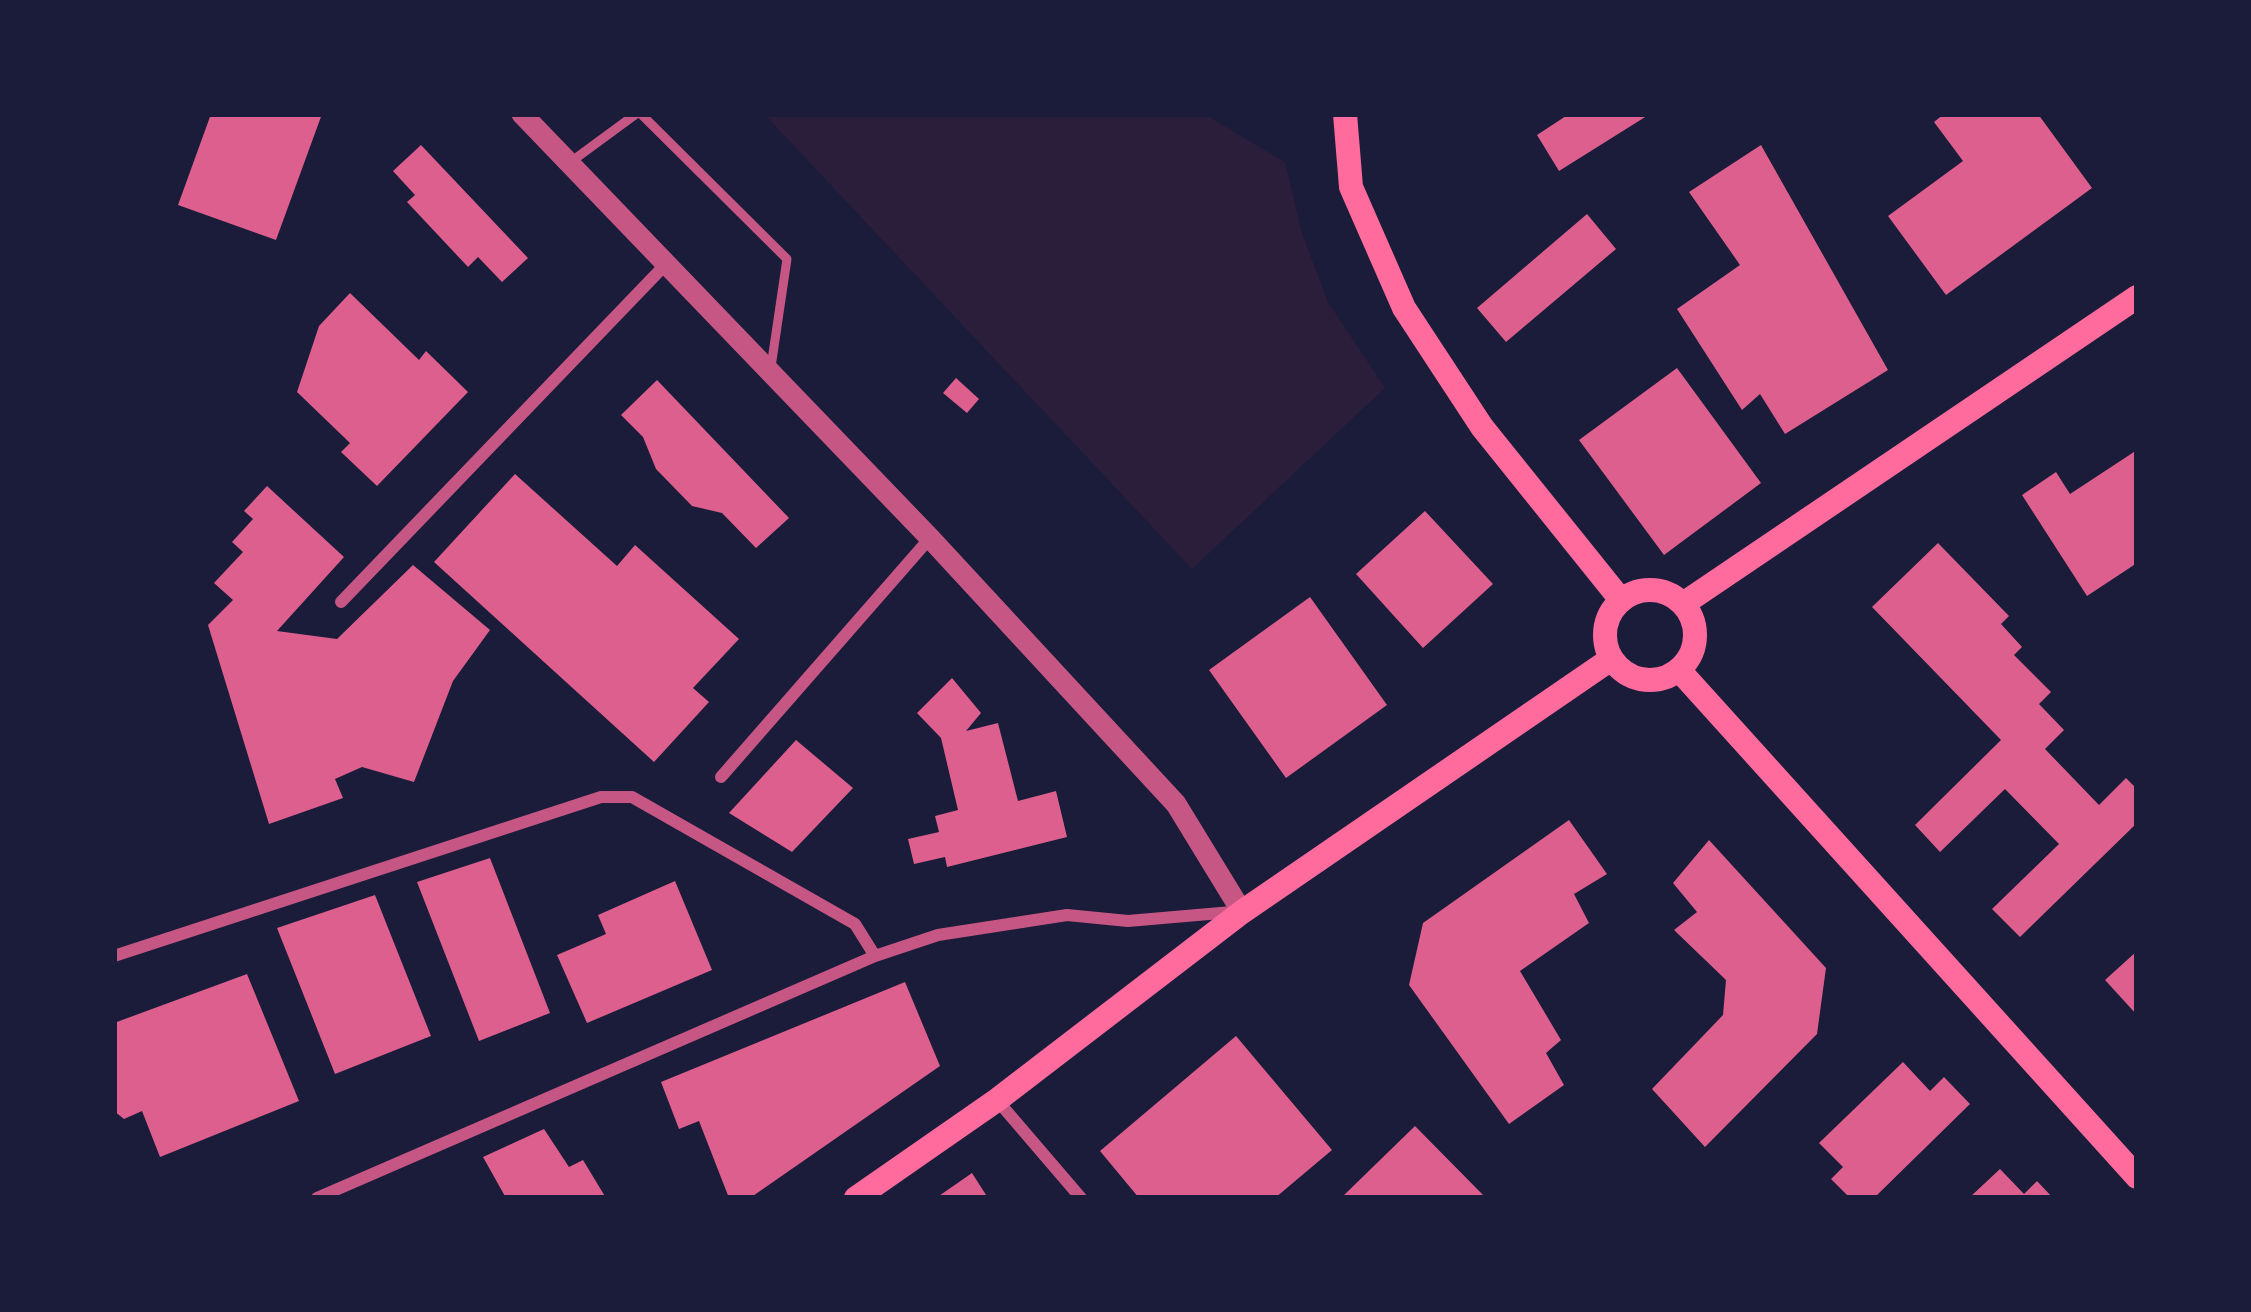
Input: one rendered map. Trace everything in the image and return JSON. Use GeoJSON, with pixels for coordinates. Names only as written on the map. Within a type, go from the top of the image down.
{"type":"FeatureCollection","features":[{"type":"Feature","properties":{"kind":"main road"},"geometry":{"type":"LineString","coordinates":[[1345,114],[1351,187],[1404,308],[1482,427],[1621,600]]}},
{"type":"Feature","properties":{"kind":"main road"},"geometry":{"type":"LineString","coordinates":[[1683,604],[2137,297]]}},
{"type":"Feature","properties":{"kind":"main road"},"geometry":{"type":"LineString","coordinates":[[1646,590],[1683,604],[1695,631],[1689,659],[1679,670],[1650,681],[1621,671],[1611,659],[1606,621],[1621,600],[1646,590]]}},
{"type":"Feature","properties":{"kind":"main road"},"geometry":{"type":"LineString","coordinates":[[856,1198],[997,1100],[1242,911],[1611,659]]}},
{"type":"Feature","properties":{"kind":"main road"},"geometry":{"type":"LineString","coordinates":[[1679,670],[2137,1177]]}},
{"type":"Feature","properties":{"kind":"street"},"geometry":{"type":"LineString","coordinates":[[317,1198],[874,956],[938,934],[1067,916],[1128,921],[1242,911],[1176,804],[930,538],[522,114]]}},
{"type":"Feature","properties":{"kind":"street"},"geometry":{"type":"LineString","coordinates":[[341,602],[666,264]]}},
{"type":"Feature","properties":{"kind":"street"},"geometry":{"type":"LineString","coordinates":[[721,777],[930,538]]}},
{"type":"Feature","properties":{"kind":"street"},"geometry":{"type":"LineString","coordinates":[[114,956],[601,797],[632,797],[855,924],[874,956]]}},
{"type":"Feature","properties":{"kind":"street"},"geometry":{"type":"LineString","coordinates":[[997,1100],[1081,1198]]}},
{"type":"Feature","properties":{"kind":"lane"},"geometry":{"type":"LineString","coordinates":[[569,163],[638,114],[787,259],[771,373]]}},
{"type":"Feature","properties":{"kind":"shaded area"},"geometry":{"type":"Polygon","coordinates":[[[764,114],[1204,114],[1285,162],[1302,233],[1328,302],[1385,388],[1192,569],[764,114]]]}},
{"type":"Feature","properties":{"kind":"building"},"geometry":{"type":"Polygon","coordinates":[[[211,114],[322,114],[276,240],[178,205],[211,114]]]}},
{"type":"Feature","properties":{"kind":"building"},"geometry":{"type":"Polygon","coordinates":[[[1569,114],[1650,114],[1559,171],[1537,135],[1569,114]]]}},
{"type":"Feature","properties":{"kind":"building"},"geometry":{"type":"Polygon","coordinates":[[[1944,114],[2038,114],[2092,188],[1946,295],[1888,216],[1963,161],[1934,122],[1944,114]]]}},
{"type":"Feature","properties":{"kind":"building"},"geometry":{"type":"Polygon","coordinates":[[[421,145],[528,258],[502,282],[478,257],[468,267],[407,202],[415,195],[393,171],[421,145]]]}},
{"type":"Feature","properties":{"kind":"building"},"geometry":{"type":"Polygon","coordinates":[[[1761,145],[1888,370],[1785,434],[1760,394],[1742,410],[1677,309],[1740,265],[1689,192],[1761,145]]]}},
{"type":"Feature","properties":{"kind":"building"},"geometry":{"type":"Polygon","coordinates":[[[1587,214],[1616,249],[1506,342],[1477,308],[1587,214]]]}},
{"type":"Feature","properties":{"kind":"building"},"geometry":{"type":"Polygon","coordinates":[[[350,293],[419,360],[426,351],[468,392],[377,486],[341,452],[350,443],[297,392],[319,326],[350,293]]]}},
{"type":"Feature","properties":{"kind":"building"},"geometry":{"type":"Polygon","coordinates":[[[1677,368],[1761,483],[1664,555],[1579,440],[1677,368]]]}},
{"type":"Feature","properties":{"kind":"building"},"geometry":{"type":"Polygon","coordinates":[[[956,378],[979,399],[967,413],[943,393],[956,378]]]}},
{"type":"Feature","properties":{"kind":"building"},"geometry":{"type":"Polygon","coordinates":[[[657,380],[789,518],[756,548],[722,513],[692,506],[656,469],[643,437],[621,415],[657,380]]]}},
{"type":"Feature","properties":{"kind":"building"},"geometry":{"type":"Polygon","coordinates":[[[2137,450],[2137,563],[2087,596],[2022,495],[2056,472],[2070,494],[2137,450]]]}},
{"type":"Feature","properties":{"kind":"building"},"geometry":{"type":"Polygon","coordinates":[[[515,474],[617,566],[635,545],[739,639],[693,688],[709,702],[654,762],[434,562],[515,474]]]}},
{"type":"Feature","properties":{"kind":"building"},"geometry":{"type":"Polygon","coordinates":[[[267,486],[344,557],[277,631],[337,639],[413,565],[490,630],[453,681],[414,782],[362,767],[335,779],[343,798],[269,824],[208,625],[233,600],[214,583],[243,552],[232,542],[253,519],[244,511],[267,486]]]}},
{"type":"Feature","properties":{"kind":"building"},"geometry":{"type":"Polygon","coordinates":[[[1425,511],[1493,584],[1423,648],[1356,574],[1425,511]]]}},
{"type":"Feature","properties":{"kind":"building"},"geometry":{"type":"Polygon","coordinates":[[[1938,543],[2009,616],[2001,624],[2022,647],[2014,655],[2051,692],[2039,704],[2064,730],[2045,749],[2099,805],[2126,778],[2137,789],[2137,823],[2020,937],[1992,909],[2059,844],[2005,789],[1940,852],[1915,825],[2001,740],[1872,607],[1938,543]]]}},
{"type":"Feature","properties":{"kind":"building"},"geometry":{"type":"Polygon","coordinates":[[[1310,597],[1387,705],[1286,778],[1209,670],[1310,597]]]}},
{"type":"Feature","properties":{"kind":"building"},"geometry":{"type":"Polygon","coordinates":[[[952,678],[981,713],[966,731],[998,723],[1018,801],[1056,791],[1067,837],[947,867],[945,857],[914,864],[908,839],[939,832],[935,816],[958,810],[941,738],[917,713],[952,678]]]}},
{"type":"Feature","properties":{"kind":"building"},"geometry":{"type":"Polygon","coordinates":[[[796,740],[853,788],[792,852],[729,813],[796,740]]]}},
{"type":"Feature","properties":{"kind":"building"},"geometry":{"type":"Polygon","coordinates":[[[1569,820],[1607,874],[1574,894],[1589,923],[1520,971],[1561,1040],[1546,1053],[1564,1085],[1509,1124],[1409,985],[1423,923],[1569,820]]]}},
{"type":"Feature","properties":{"kind":"building"},"geometry":{"type":"Polygon","coordinates":[[[1709,840],[1826,968],[1817,1034],[1705,1147],[1652,1089],[1723,1015],[1726,980],[1674,930],[1697,912],[1673,883],[1709,840]]]}},
{"type":"Feature","properties":{"kind":"building"},"geometry":{"type":"Polygon","coordinates":[[[490,858],[550,1013],[479,1041],[417,882],[490,858]]]}},
{"type":"Feature","properties":{"kind":"building"},"geometry":{"type":"Polygon","coordinates":[[[675,881],[712,970],[587,1023],[557,955],[606,934],[598,915],[675,881]]]}},
{"type":"Feature","properties":{"kind":"building"},"geometry":{"type":"Polygon","coordinates":[[[375,895],[431,1036],[335,1074],[277,928],[375,895]]]}},
{"type":"Feature","properties":{"kind":"building"},"geometry":{"type":"Polygon","coordinates":[[[2137,951],[2137,1015],[2105,980],[2137,951]]]}},
{"type":"Feature","properties":{"kind":"building"},"geometry":{"type":"Polygon","coordinates":[[[247,974],[299,1101],[160,1157],[142,1111],[124,1119],[114,1111],[114,1023],[247,974]]]}},
{"type":"Feature","properties":{"kind":"building"},"geometry":{"type":"Polygon","coordinates":[[[905,982],[940,1066],[750,1198],[729,1198],[699,1121],[679,1129],[661,1082],[905,982]]]}},
{"type":"Feature","properties":{"kind":"building"},"geometry":{"type":"Polygon","coordinates":[[[1236,1036],[1332,1150],[1275,1198],[1139,1198],[1100,1151],[1236,1036]]]}},
{"type":"Feature","properties":{"kind":"building"},"geometry":{"type":"Polygon","coordinates":[[[1903,1062],[1930,1091],[1944,1077],[1970,1104],[1874,1198],[1850,1198],[1831,1179],[1843,1167],[1819,1143],[1903,1062]]]}},
{"type":"Feature","properties":{"kind":"building"},"geometry":{"type":"Polygon","coordinates":[[[1415,1126],[1486,1198],[1341,1198],[1415,1126]]]}},
{"type":"Feature","properties":{"kind":"building"},"geometry":{"type":"Polygon","coordinates":[[[544,1129],[569,1167],[583,1160],[606,1198],[506,1198],[483,1157],[544,1129]]]}},
{"type":"Feature","properties":{"kind":"building"},"geometry":{"type":"Polygon","coordinates":[[[2000,1169],[2024,1194],[2037,1181],[2053,1198],[1969,1198],[2000,1169]]]}},
{"type":"Feature","properties":{"kind":"building"},"geometry":{"type":"Polygon","coordinates":[[[972,1173],[988,1198],[936,1198],[972,1173]]]}}]}
